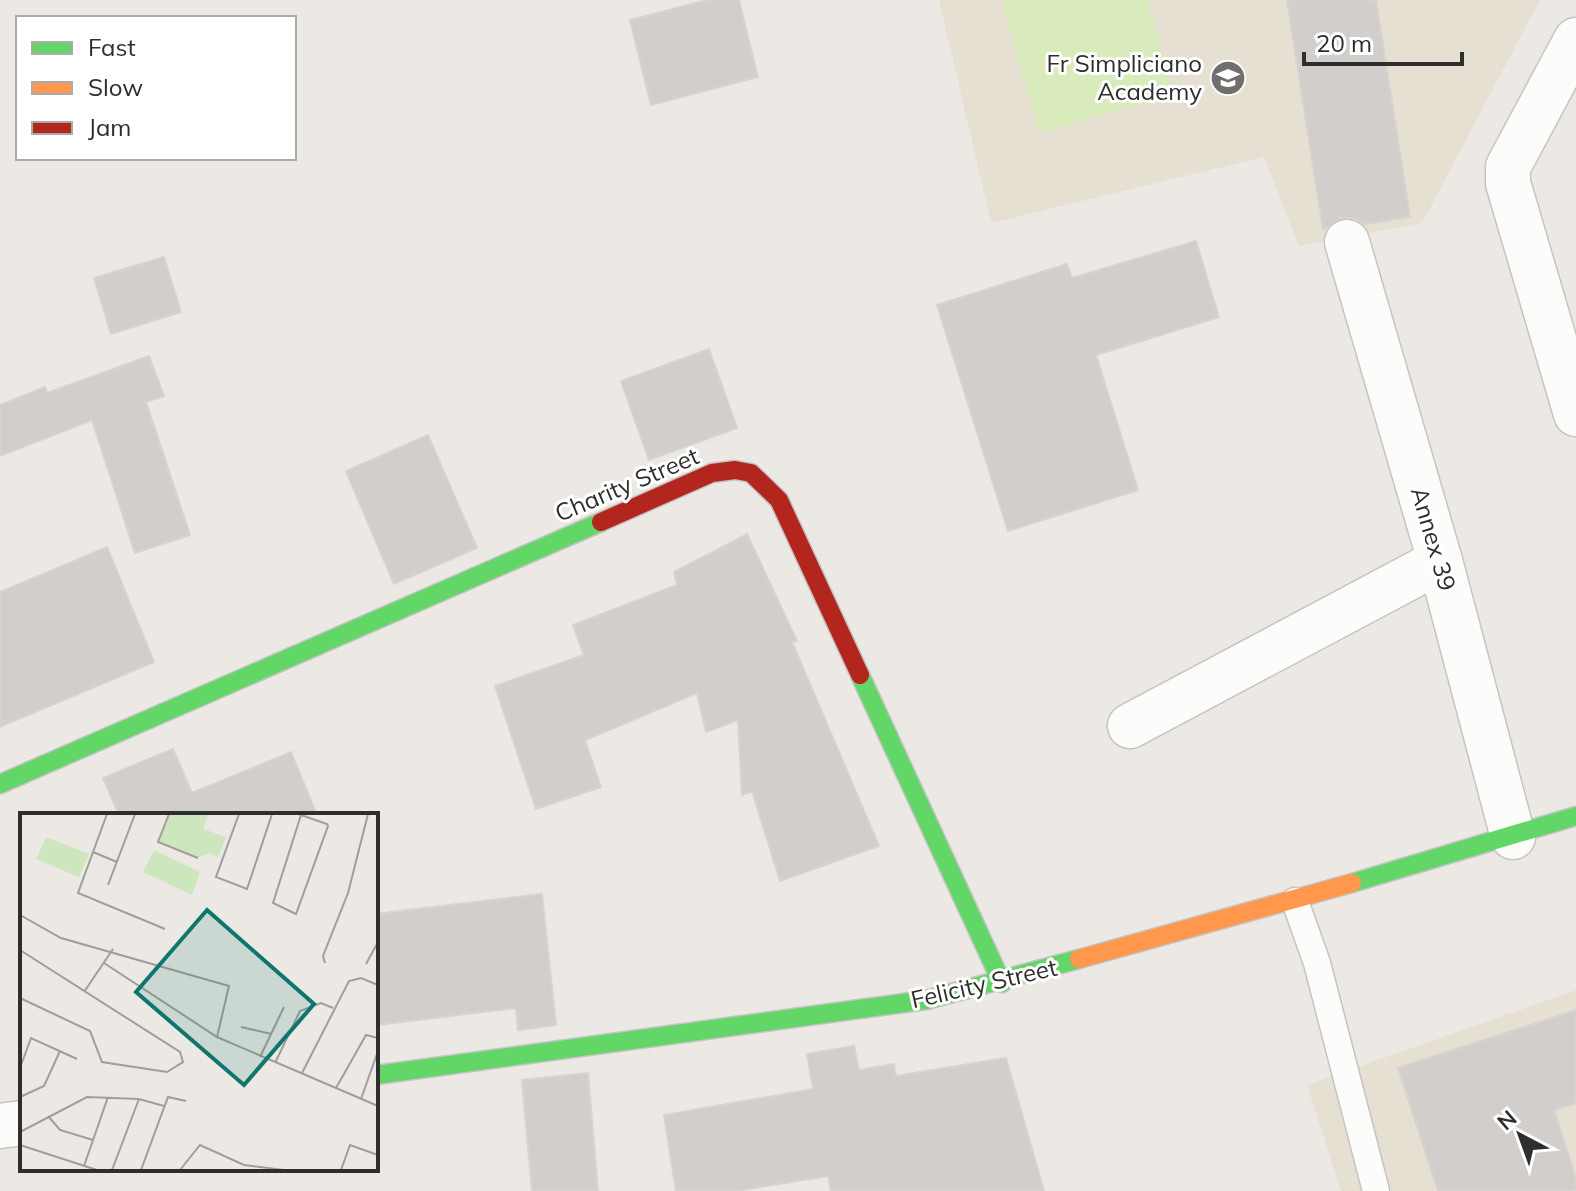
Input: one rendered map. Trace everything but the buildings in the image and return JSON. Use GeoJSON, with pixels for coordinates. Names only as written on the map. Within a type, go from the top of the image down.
{"type":"FeatureCollection","features":[{"type":"Feature","properties":{"kind":"street"},"geometry":{"type":"LineString","coordinates":[[1576,40],[1508,167],[1508,183],[1576,414]]}},
{"type":"Feature","properties":{"kind":"street","name":"Annex 39"},"geometry":{"type":"LineString","coordinates":[[1347,242],[1440,561],[1513,837]]}},
{"type":"Feature","properties":{"kind":"street","name":"Charity Street"},"geometry":{"type":"LineString","coordinates":[[0,784],[712,473],[737,468],[755,472],[779,500],[1002,983]]}},
{"type":"Feature","properties":{"kind":"street"},"geometry":{"type":"LineString","coordinates":[[1130,726],[1440,561]]}},
{"type":"Feature","properties":{"kind":"street","name":"Felicity Street"},"geometry":{"type":"LineString","coordinates":[[378,1075],[926,1000],[1002,983],[1295,901],[1576,816]]}},
{"type":"Feature","properties":{"kind":"street"},"geometry":{"type":"LineString","coordinates":[[0,1126],[20,1123]]}},
{"type":"Feature","properties":{"kind":"lane"},"geometry":{"type":"LineString","coordinates":[[1295,901],[1317,963],[1376,1191]]}},
{"type":"Feature","properties":{"kind":"shaded area","name":"Fr Simpliciano Academy"},"geometry":{"type":"Polygon","coordinates":[[[939,0],[1540,0],[1422,223],[1299,246],[1264,157],[991,223],[939,0]]]}},
{"type":"Feature","properties":{"kind":"shaded area"},"geometry":{"type":"Polygon","coordinates":[[[1576,990],[1576,1191],[1341,1191],[1307,1085],[1576,990]]]}},
{"type":"Feature","properties":{"kind":"green space"},"geometry":{"type":"Polygon","coordinates":[[[1002,0],[1147,0],[1174,95],[1039,133],[1002,0]]]}},
{"type":"Feature","properties":{"kind":"traffic: fast"},"geometry":{"type":"LineString","coordinates":[[0,784],[601,522]]}},
{"type":"Feature","properties":{"kind":"traffic: fast"},"geometry":{"type":"LineString","coordinates":[[860,675],[1002,983]]}},
{"type":"Feature","properties":{"kind":"traffic: fast"},"geometry":{"type":"LineString","coordinates":[[1352,883],[1576,816]]}},
{"type":"Feature","properties":{"kind":"traffic: fast"},"geometry":{"type":"LineString","coordinates":[[378,1075],[926,1000],[1079,959]]}},
{"type":"Feature","properties":{"kind":"traffic: slow"},"geometry":{"type":"LineString","coordinates":[[1079,959],[1352,883]]}},
{"type":"Feature","properties":{"kind":"traffic: jam"},"geometry":{"type":"LineString","coordinates":[[601,522],[712,473],[735,470],[751,473],[779,500],[860,675]]}},
{"type":"Feature","properties":{"kind":"place","name":"Fr Simpliciano Academy"},"geometry":{"type":"Point","coordinates":[1228,78]}}]}
